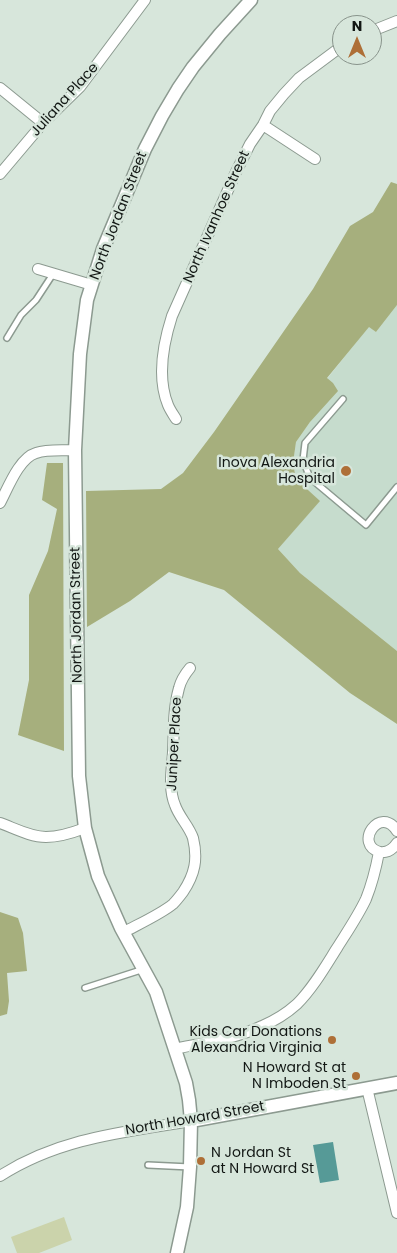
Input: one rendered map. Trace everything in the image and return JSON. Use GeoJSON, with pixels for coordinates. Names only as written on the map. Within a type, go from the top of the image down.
{"type":"FeatureCollection","features":[{"type":"Feature","properties":{"kind":"street","name":"Juliana Place"},"geometry":{"type":"LineString","coordinates":[[0,174],[43,123],[80,87],[145,0]]}},
{"type":"Feature","properties":{"kind":"street","name":"North Jordan Street"},"geometry":{"type":"LineString","coordinates":[[177,1253],[187,1207],[190,1167],[191,1121],[186,1084],[156,992],[124,932],[98,876],[85,828],[79,776],[75,450],[81,339],[87,300],[103,249],[145,149],[162,116],[193,67],[251,0]]}},
{"type":"Feature","properties":{"kind":"street"},"geometry":{"type":"LineString","coordinates":[[382,27],[397,21]]}},
{"type":"Feature","properties":{"kind":"street","name":"North Ivanhoe Street"},"geometry":{"type":"LineString","coordinates":[[176,418],[168,406],[164,392],[163,359],[172,316],[236,172],[270,111],[299,78],[332,53]]}},
{"type":"Feature","properties":{"kind":"street"},"geometry":{"type":"LineString","coordinates":[[0,88],[43,123]]}},
{"type":"Feature","properties":{"kind":"street"},"geometry":{"type":"LineString","coordinates":[[263,125],[315,159]]}},
{"type":"Feature","properties":{"kind":"street"},"geometry":{"type":"LineString","coordinates":[[38,269],[92,285]]}},
{"type":"Feature","properties":{"kind":"street"},"geometry":{"type":"LineString","coordinates":[[0,503],[21,464],[27,457],[42,452],[75,450]]}},
{"type":"Feature","properties":{"kind":"street","name":"Juniper Place"},"geometry":{"type":"LineString","coordinates":[[124,932],[174,903],[186,886],[195,866],[196,860],[192,837],[190,830],[180,817],[176,807],[172,795],[171,781],[176,701],[179,686],[190,668]]}},
{"type":"Feature","properties":{"kind":"street"},"geometry":{"type":"LineString","coordinates":[[397,831],[391,824],[386,822],[376,824],[370,831],[369,841],[375,850],[379,852],[393,849],[397,844]]}},
{"type":"Feature","properties":{"kind":"street"},"geometry":{"type":"LineString","coordinates":[[0,823],[46,837],[62,836],[85,828]]}},
{"type":"Feature","properties":{"kind":"street"},"geometry":{"type":"LineString","coordinates":[[174,1049],[224,1039],[251,1031],[286,1013],[296,1004],[310,989],[366,899],[372,883],[379,852]]}},
{"type":"Feature","properties":{"kind":"street","name":"North Howard Street"},"geometry":{"type":"LineString","coordinates":[[0,1176],[35,1156],[103,1136],[397,1083]]}},
{"type":"Feature","properties":{"kind":"street"},"geometry":{"type":"LineString","coordinates":[[367,1088],[397,1213]]}},
{"type":"Feature","properties":{"kind":"lane"},"geometry":{"type":"LineString","coordinates":[[6,338],[21,315],[36,300],[53,274]]}},
{"type":"Feature","properties":{"kind":"lane"},"geometry":{"type":"LineString","coordinates":[[343,399],[304,442],[303,460],[310,478],[366,525],[397,487]]}},
{"type":"Feature","properties":{"kind":"lane"},"geometry":{"type":"LineString","coordinates":[[86,988],[144,968]]}},
{"type":"Feature","properties":{"kind":"lane"},"geometry":{"type":"LineString","coordinates":[[148,1165],[190,1167]]}},
{"type":"Feature","properties":{"kind":"shaded area","name":"Inova Alexandria Hospital"},"geometry":{"type":"Polygon","coordinates":[[[397,305],[397,651],[300,573],[278,549],[319,501],[296,479],[293,463],[296,442],[310,422],[327,379],[369,326],[376,332],[397,305]]]}},
{"type":"Feature","properties":{"kind":"green space"},"geometry":{"type":"Polygon","coordinates":[[[391,182],[397,184],[397,305],[376,332],[369,327],[327,378],[338,391],[310,422],[296,442],[293,463],[296,479],[320,501],[278,549],[300,573],[397,651],[397,724],[350,693],[224,590],[169,572],[130,601],[87,627],[86,491],[161,489],[183,473],[214,432],[313,289],[350,226],[373,212],[391,182]]]}},
{"type":"Feature","properties":{"kind":"green space"},"geometry":{"type":"Polygon","coordinates":[[[47,463],[63,463],[64,751],[18,735],[29,680],[29,595],[48,551],[57,509],[42,500],[47,463]]]}},
{"type":"Feature","properties":{"kind":"green space"},"geometry":{"type":"Polygon","coordinates":[[[0,912],[18,918],[23,933],[27,971],[7,973],[9,1001],[7,1014],[0,1016],[0,912]]]}},
{"type":"Feature","properties":{"kind":"green space"},"geometry":{"type":"Polygon","coordinates":[[[64,1217],[72,1240],[39,1253],[17,1253],[11,1237],[64,1217]]]}},
{"type":"Feature","properties":{"kind":"water"},"geometry":{"type":"Polygon","coordinates":[[[333,1142],[339,1180],[320,1183],[313,1145],[333,1142]]]}},
{"type":"Feature","properties":{"kind":"place","name":"Inova Alexandria Hospital"},"geometry":{"type":"Point","coordinates":[346,471]}},
{"type":"Feature","properties":{"kind":"place","name":"Kids Car Donations Alexandria Virginia"},"geometry":{"type":"Point","coordinates":[332,1040]}},
{"type":"Feature","properties":{"kind":"place","name":"N Howard St at N Imboden St"},"geometry":{"type":"Point","coordinates":[356,1076]}},
{"type":"Feature","properties":{"kind":"place","name":"N Jordan St at N Howard St"},"geometry":{"type":"Point","coordinates":[201,1161]}}]}
